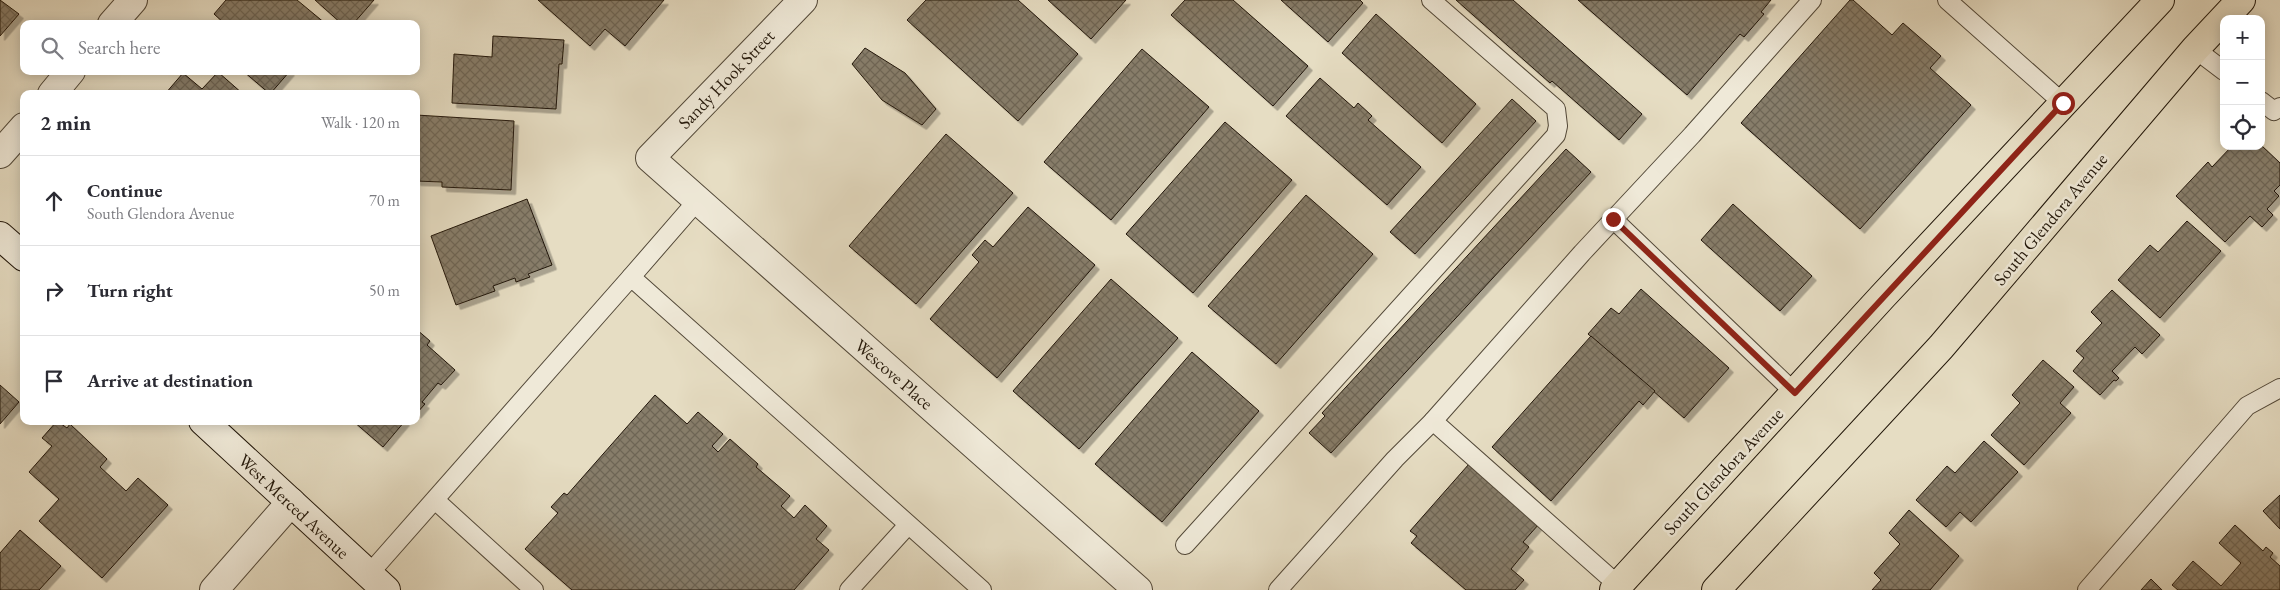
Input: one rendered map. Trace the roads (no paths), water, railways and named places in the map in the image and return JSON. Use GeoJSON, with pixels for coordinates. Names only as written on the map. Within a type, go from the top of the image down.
{"type":"FeatureCollection","features":[{"type":"Feature","properties":{"kind":"main road","name":"South Glendora Avenue"},"geometry":{"type":"LineString","coordinates":[[1616,588],[2160,0]]}},
{"type":"Feature","properties":{"kind":"main road","name":"South Glendora Avenue"},"geometry":{"type":"LineString","coordinates":[[1716,590],[1941,347],[2195,49],[2241,0]]}},
{"type":"Feature","properties":{"kind":"street"},"geometry":{"type":"LineString","coordinates":[[115,20],[132,0]]}},
{"type":"Feature","properties":{"kind":"street","name":"Sandy Hook Street"},"geometry":{"type":"LineString","coordinates":[[650,158],[803,0]]}},
{"type":"Feature","properties":{"kind":"street"},"geometry":{"type":"LineString","coordinates":[[55,90],[68,75]]}},
{"type":"Feature","properties":{"kind":"street"},"geometry":{"type":"LineString","coordinates":[[0,154],[20,132]]}},
{"type":"Feature","properties":{"kind":"street","name":"Wescove Place"},"geometry":{"type":"LineString","coordinates":[[650,158],[1136,589]]}},
{"type":"Feature","properties":{"kind":"street"},"geometry":{"type":"LineString","coordinates":[[0,236],[20,254]]}},
{"type":"Feature","properties":{"kind":"street","name":"West Merced Avenue"},"geometry":{"type":"LineString","coordinates":[[207,425],[378,582]]}},
{"type":"Feature","properties":{"kind":"street"},"geometry":{"type":"LineString","coordinates":[[214,590],[291,502]]}},
{"type":"Feature","properties":{"kind":"lane"},"geometry":{"type":"LineString","coordinates":[[1185,545],[1556,135],[1558,116],[1556,109],[1431,0]]}},
{"type":"Feature","properties":{"kind":"lane"},"geometry":{"type":"LineString","coordinates":[[1278,590],[1395,459],[1433,421],[1613,219],[1692,135],[1812,0]]}},
{"type":"Feature","properties":{"kind":"lane"},"geometry":{"type":"LineString","coordinates":[[1948,0],[2063,103]]}},
{"type":"Feature","properties":{"kind":"lane"},"geometry":{"type":"LineString","coordinates":[[2195,49],[2220,68]]}},
{"type":"Feature","properties":{"kind":"lane"},"geometry":{"type":"LineString","coordinates":[[378,582],[435,500],[697,200]]}},
{"type":"Feature","properties":{"kind":"lane"},"geometry":{"type":"LineString","coordinates":[[1613,219],[1795,393]]}},
{"type":"Feature","properties":{"kind":"lane"},"geometry":{"type":"LineString","coordinates":[[631,277],[982,590]]}},
{"type":"Feature","properties":{"kind":"lane"},"geometry":{"type":"LineString","coordinates":[[2087,590],[2247,406],[2280,388]]}},
{"type":"Feature","properties":{"kind":"lane"},"geometry":{"type":"LineString","coordinates":[[1433,421],[1616,588]]}},
{"type":"Feature","properties":{"kind":"lane"},"geometry":{"type":"LineString","coordinates":[[435,500],[534,590]]}},
{"type":"Feature","properties":{"kind":"lane"},"geometry":{"type":"LineString","coordinates":[[849,590],[908,525]]}}]}
